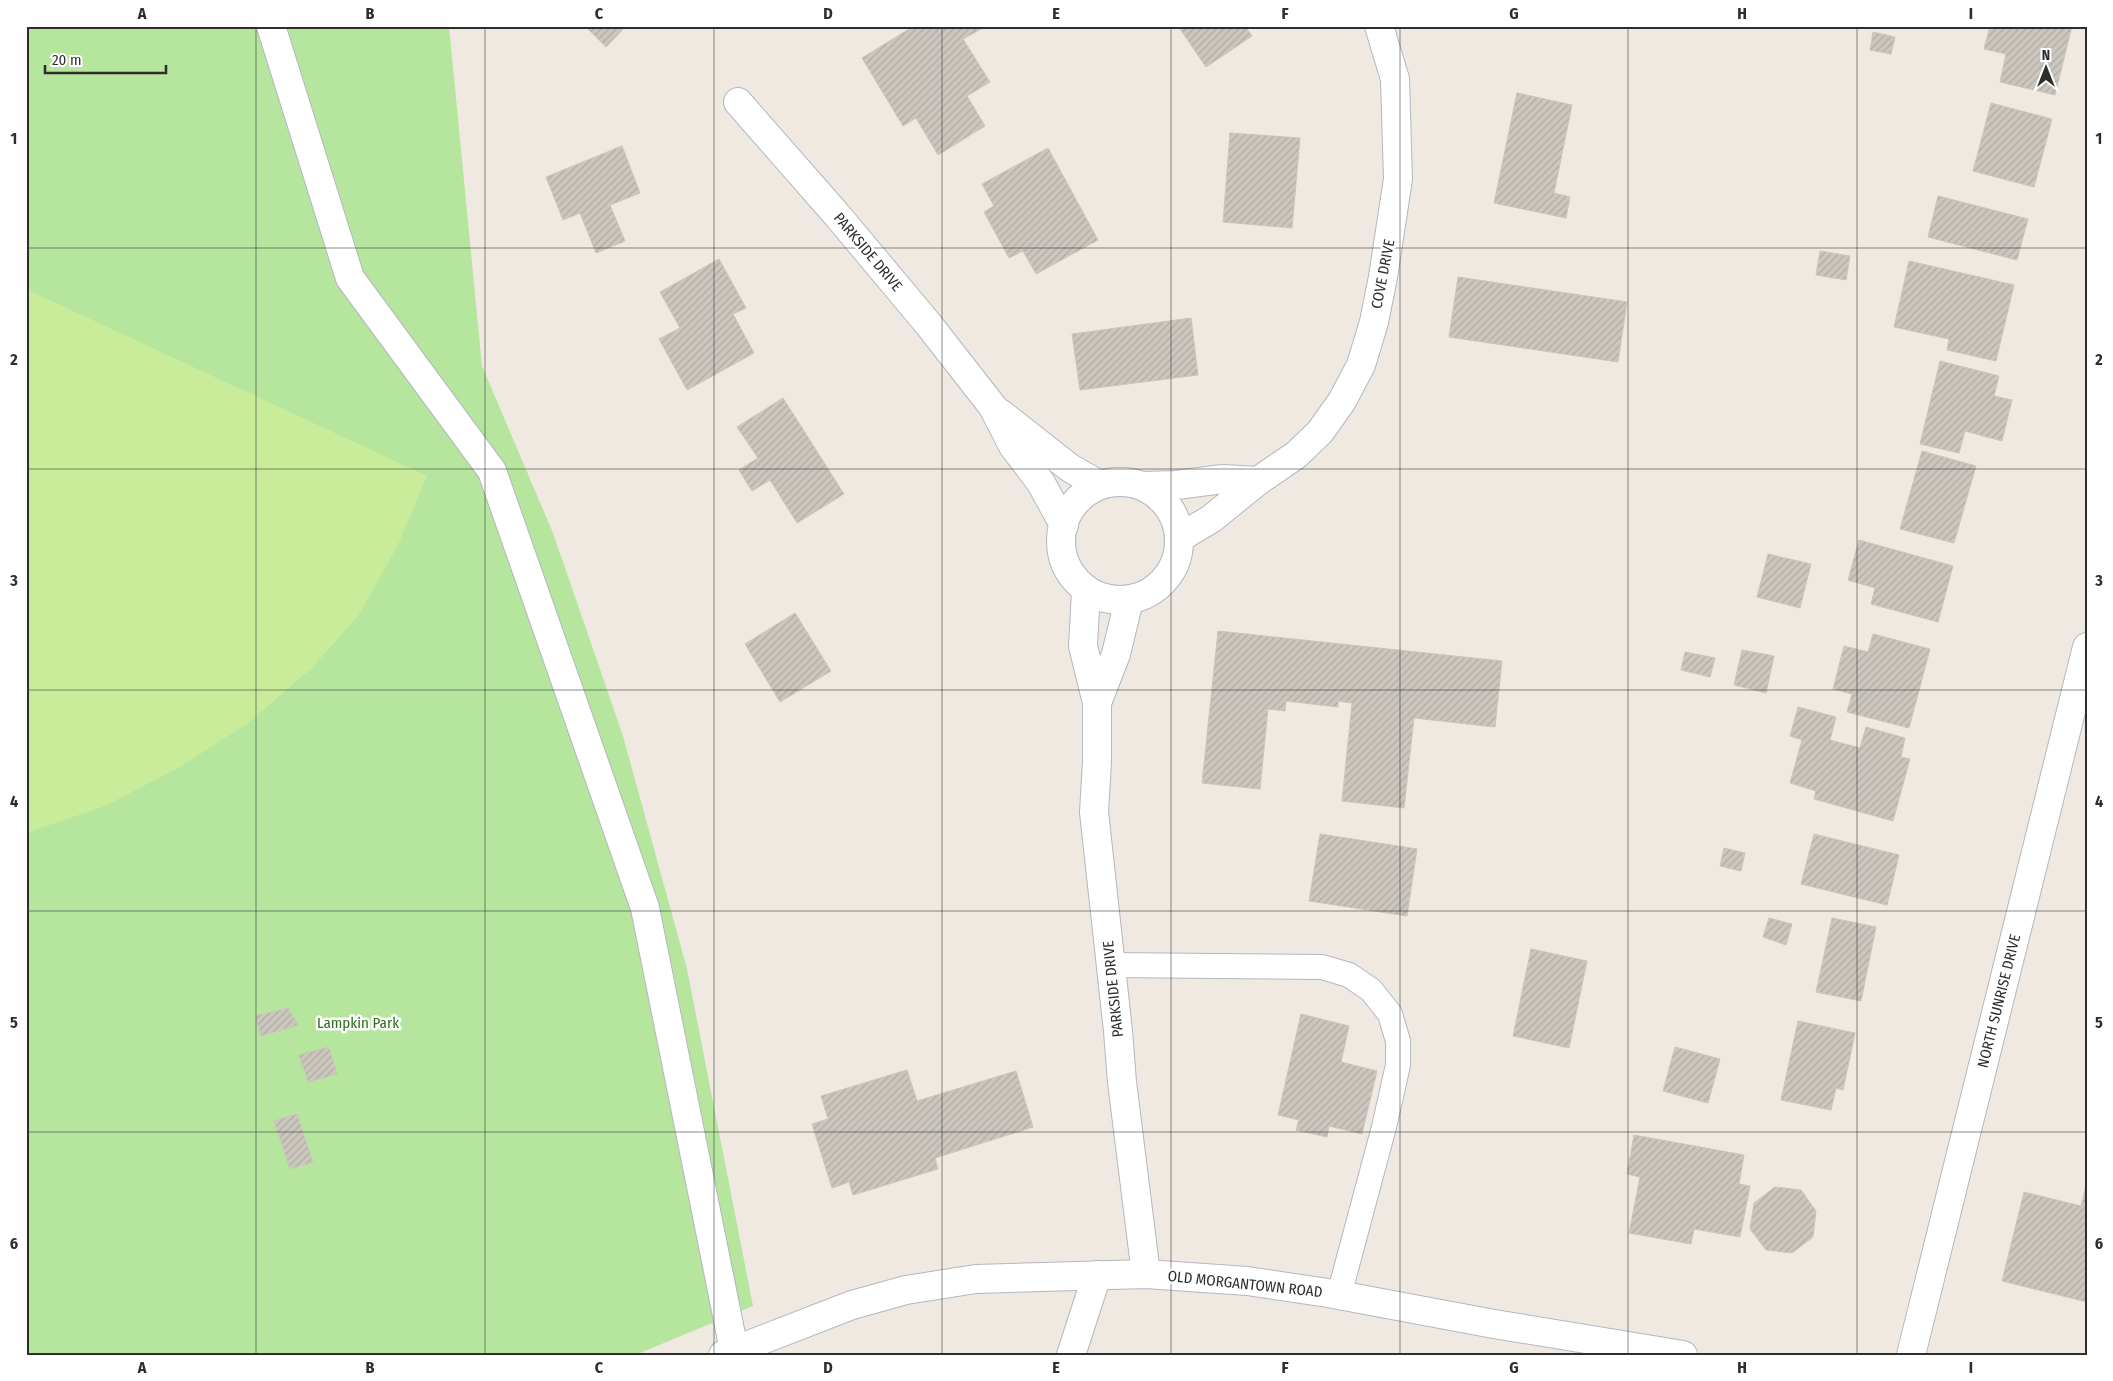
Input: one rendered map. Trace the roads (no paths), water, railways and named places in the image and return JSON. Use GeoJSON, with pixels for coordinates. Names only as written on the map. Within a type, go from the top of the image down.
{"type":"FeatureCollection","features":[{"type":"Feature","properties":{"kind":"street"},"geometry":{"type":"LineString","coordinates":[[271,26],[350,278],[492,471],[645,908],[728,1353]]}},
{"type":"Feature","properties":{"kind":"street","name":"COVE DRIVE"},"geometry":{"type":"LineString","coordinates":[[1180,538],[1211,519],[1258,481],[1296,456],[1320,432],[1342,401],[1361,365],[1374,322],[1392,228],[1398,179],[1394,79],[1379,26]]}},
{"type":"Feature","properties":{"kind":"street","name":"PARKSIDE DRIVE"},"geometry":{"type":"LineString","coordinates":[[738,102],[837,215],[929,325],[993,407],[1013,446],[1041,483],[1064,525]]}},
{"type":"Feature","properties":{"kind":"street","name":"PARKSIDE DRIVE"},"geometry":{"type":"LineString","coordinates":[[993,407],[1070,468],[1100,485]]}},
{"type":"Feature","properties":{"kind":"street"},"geometry":{"type":"LineString","coordinates":[[1143,486],[1162,498],[1175,517],[1180,538],[1177,560],[1167,579],[1149,593],[1129,600],[1107,599],[1086,590],[1071,575],[1062,556],[1060,533],[1067,513],[1081,496],[1100,485],[1122,482],[1143,486],[1176,485],[1223,479],[1258,481]]}},
{"type":"Feature","properties":{"kind":"street","name":"PARKSIDE DRIVE"},"geometry":{"type":"LineString","coordinates":[[1086,590],[1083,646],[1096,703],[1097,761],[1094,812],[1122,1082],[1146,1274]]}},
{"type":"Feature","properties":{"kind":"street","name":"PARKSIDE DRIVE"},"geometry":{"type":"LineString","coordinates":[[1096,703],[1116,654],[1129,600]]}},
{"type":"Feature","properties":{"kind":"street","name":"NORTH SUNRISE DRIVE"},"geometry":{"type":"LineString","coordinates":[[1911,1355],[2087,647]]}},
{"type":"Feature","properties":{"kind":"street","name":"OLD MORGANTOWN ROAD"},"geometry":{"type":"LineString","coordinates":[[728,1353],[852,1305],[906,1290],[976,1279],[1146,1274],[1247,1281],[1339,1295],[1569,1346],[1683,1355]]}},
{"type":"Feature","properties":{"kind":"street"},"geometry":{"type":"LineString","coordinates":[[1071,1355],[1097,1275]]}},
{"type":"Feature","properties":{"kind":"lane"},"geometry":{"type":"LineString","coordinates":[[1111,965],[1322,967],[1349,976],[1371,990],[1390,1014],[1398,1041],[1398,1066],[1384,1127],[1339,1295]]}},
{"type":"Feature","properties":{"kind":"park label","name":"Lampkin Park"},"geometry":{"type":"Point","coordinates":[358,1023]}}]}
